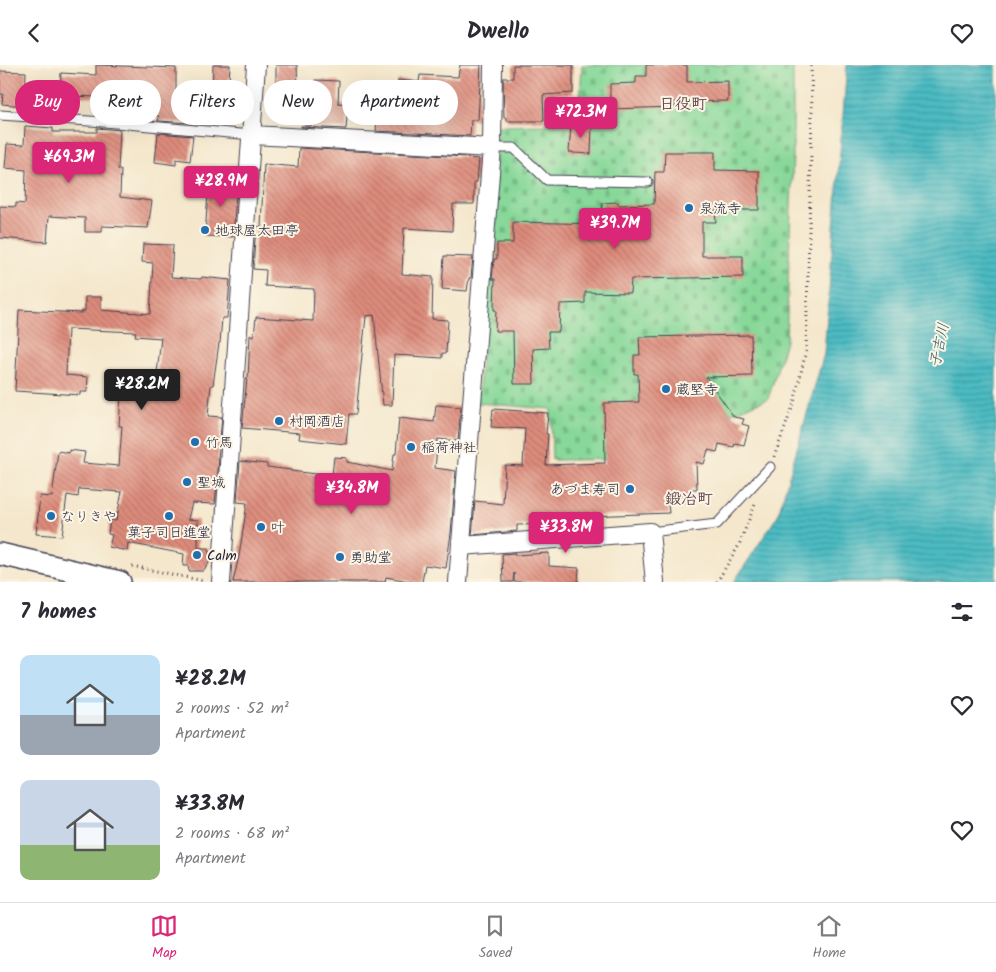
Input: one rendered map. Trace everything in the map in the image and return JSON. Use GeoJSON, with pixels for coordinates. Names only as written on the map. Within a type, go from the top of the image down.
{"type":"FeatureCollection","features":[{"type":"Feature","properties":{"kind":"street"},"geometry":{"type":"LineString","coordinates":[[222,582],[256,65]]}},
{"type":"Feature","properties":{"kind":"street"},"geometry":{"type":"LineString","coordinates":[[458,582],[492,147],[493,65]]}},
{"type":"Feature","properties":{"kind":"street"},"geometry":{"type":"LineString","coordinates":[[252,135],[492,147]]}},
{"type":"Feature","properties":{"kind":"street"},"geometry":{"type":"LineString","coordinates":[[461,546],[650,532],[655,582]]}},
{"type":"Feature","properties":{"kind":"street"},"geometry":{"type":"LineString","coordinates":[[0,554],[120,582]]}},
{"type":"Feature","properties":{"kind":"lane"},"geometry":{"type":"LineString","coordinates":[[0,115],[252,135]]}},
{"type":"Feature","properties":{"kind":"lane"},"geometry":{"type":"LineString","coordinates":[[492,147],[514,148],[548,180],[648,181]]}},
{"type":"Feature","properties":{"kind":"lane"},"geometry":{"type":"LineString","coordinates":[[650,532],[717,523],[770,467]]}},
{"type":"Feature","properties":{"kind":"path"},"geometry":{"type":"LineString","coordinates":[[770,467],[794,403],[806,351],[812,113],[811,65]]}},
{"type":"Feature","properties":{"kind":"path"},"geometry":{"type":"LineString","coordinates":[[429,450],[468,455]]}},
{"type":"Feature","properties":{"kind":"path"},"geometry":{"type":"LineString","coordinates":[[717,582],[739,545],[760,494]]}},
{"type":"Feature","properties":{"kind":"green space"},"geometry":{"type":"Polygon","coordinates":[[[582,65],[793,65],[793,152],[786,341],[768,399],[718,418],[651,459],[552,460],[551,409],[478,403],[498,126],[547,125],[547,100],[580,100],[582,65]]]}},
{"type":"Feature","properties":{"kind":"water","name":"子吉川"},"geometry":{"type":"Polygon","coordinates":[[[847,65],[996,65],[996,582],[734,582],[778,515],[824,354],[847,65]]]}},
{"type":"Feature","properties":{"kind":"building"},"geometry":{"type":"Polygon","coordinates":[[[96,65],[176,68],[176,80],[171,80],[171,122],[161,121],[161,80],[90,80],[90,97],[80,96],[80,80],[61,80],[61,73],[96,75],[96,65]]]}},
{"type":"Feature","properties":{"kind":"building"},"geometry":{"type":"Polygon","coordinates":[[[213,65],[230,65],[229,80],[212,80],[213,65]]]}},
{"type":"Feature","properties":{"kind":"building"},"geometry":{"type":"Polygon","coordinates":[[[276,65],[297,65],[298,80],[276,80],[276,65]]]}},
{"type":"Feature","properties":{"kind":"building"},"geometry":{"type":"Polygon","coordinates":[[[460,65],[481,65],[478,120],[471,120],[470,136],[376,131],[376,125],[458,125],[458,80],[419,80],[420,75],[458,77],[460,65]]]}},
{"type":"Feature","properties":{"kind":"building"},"geometry":{"type":"Polygon","coordinates":[[[513,65],[573,65],[573,93],[543,95],[544,121],[507,121],[507,118],[504,118],[503,78],[513,78],[513,65]]]}},
{"type":"Feature","properties":{"kind":"building"},"geometry":{"type":"Polygon","coordinates":[[[646,65],[687,65],[687,82],[728,81],[728,101],[675,102],[676,107],[610,109],[610,84],[636,83],[636,76],[646,76],[646,65]]]}},
{"type":"Feature","properties":{"kind":"building"},"geometry":{"type":"Polygon","coordinates":[[[0,71],[26,72],[26,80],[15,80],[15,105],[2,104],[3,94],[0,94],[0,71]]]}},
{"type":"Feature","properties":{"kind":"building"},"geometry":{"type":"Polygon","coordinates":[[[332,81],[339,81],[338,103],[342,103],[342,125],[346,125],[346,129],[301,127],[332,125],[332,81]]]}},
{"type":"Feature","properties":{"kind":"building"},"geometry":{"type":"Polygon","coordinates":[[[571,125],[592,126],[591,154],[569,152],[571,125]]]}},
{"type":"Feature","properties":{"kind":"building"},"geometry":{"type":"Polygon","coordinates":[[[25,126],[53,128],[53,132],[97,132],[97,128],[120,130],[118,170],[121,170],[120,197],[152,201],[148,228],[102,226],[102,232],[85,232],[85,218],[49,216],[47,242],[0,238],[0,206],[16,207],[16,203],[25,204],[26,170],[5,168],[7,144],[24,145],[25,126]]]}},
{"type":"Feature","properties":{"kind":"building"},"geometry":{"type":"Polygon","coordinates":[[[158,133],[193,136],[190,161],[176,159],[176,165],[155,162],[158,133]]]}},
{"type":"Feature","properties":{"kind":"building"},"geometry":{"type":"Polygon","coordinates":[[[299,148],[479,159],[477,182],[474,182],[474,204],[453,204],[452,231],[404,228],[402,274],[433,277],[432,319],[448,320],[446,353],[442,353],[442,358],[394,355],[392,405],[383,405],[374,315],[366,316],[356,414],[349,414],[346,444],[299,439],[300,433],[242,428],[248,378],[250,335],[254,336],[256,317],[313,321],[314,289],[265,286],[266,270],[253,269],[256,226],[261,227],[264,164],[298,167],[299,148]]]}},
{"type":"Feature","properties":{"kind":"building"},"geometry":{"type":"Polygon","coordinates":[[[665,152],[715,152],[715,170],[759,171],[759,210],[715,210],[716,222],[702,222],[702,256],[743,256],[743,277],[631,279],[630,293],[585,292],[585,303],[560,304],[559,332],[548,332],[549,348],[533,349],[534,384],[514,384],[513,331],[495,331],[495,279],[492,279],[494,259],[497,259],[497,243],[513,243],[513,222],[603,224],[602,203],[618,202],[618,205],[654,204],[655,172],[664,172],[665,152]]]}},
{"type":"Feature","properties":{"kind":"building"},"geometry":{"type":"Polygon","coordinates":[[[209,178],[237,180],[233,237],[205,236],[209,178]]]}},
{"type":"Feature","properties":{"kind":"building"},"geometry":{"type":"Polygon","coordinates":[[[143,244],[173,245],[171,277],[201,279],[202,277],[230,280],[227,318],[222,318],[220,343],[213,385],[211,385],[208,416],[222,417],[215,504],[192,503],[188,519],[198,520],[198,548],[209,548],[209,563],[203,571],[189,571],[188,566],[183,566],[184,554],[128,543],[127,551],[109,547],[112,535],[108,534],[110,520],[116,521],[122,492],[79,489],[78,497],[67,495],[62,536],[36,534],[40,496],[52,497],[58,451],[69,453],[69,450],[85,452],[83,463],[119,466],[122,426],[119,426],[122,379],[156,382],[161,338],[135,336],[136,332],[68,329],[66,375],[88,377],[87,392],[80,392],[80,395],[15,391],[19,310],[82,313],[82,311],[85,311],[85,297],[101,297],[101,310],[150,314],[153,263],[142,262],[143,244]]]}},
{"type":"Feature","properties":{"kind":"building"},"geometry":{"type":"Polygon","coordinates":[[[444,256],[473,257],[471,278],[469,278],[467,291],[442,289],[444,256]]]}},
{"type":"Feature","properties":{"kind":"building"},"geometry":{"type":"Polygon","coordinates":[[[751,335],[752,376],[706,377],[734,417],[744,419],[742,424],[749,426],[744,445],[735,443],[734,447],[719,444],[717,452],[708,450],[704,464],[696,462],[697,489],[690,489],[690,502],[668,503],[669,513],[562,517],[563,528],[548,529],[548,524],[517,525],[517,531],[472,535],[475,501],[503,504],[505,465],[523,466],[525,429],[491,427],[493,409],[548,413],[546,465],[605,463],[604,403],[639,402],[638,374],[634,374],[634,355],[640,355],[639,337],[751,335]]]}},
{"type":"Feature","properties":{"kind":"building"},"geometry":{"type":"Polygon","coordinates":[[[436,405],[461,407],[458,441],[438,439],[435,468],[456,471],[446,568],[425,565],[422,582],[386,577],[385,582],[233,582],[247,503],[237,502],[240,461],[267,464],[267,467],[291,471],[332,476],[334,457],[347,458],[347,462],[392,471],[394,454],[396,454],[399,418],[434,422],[436,405]]]}},
{"type":"Feature","properties":{"kind":"building"},"geometry":{"type":"Polygon","coordinates":[[[515,553],[515,555],[549,553],[549,566],[579,568],[578,582],[514,582],[514,573],[513,582],[503,582],[502,554],[515,553]]]}},
{"type":"Feature","properties":{"kind":"place","name":"泉流寺"},"geometry":{"type":"Point","coordinates":[689,208]}},
{"type":"Feature","properties":{"kind":"place","name":"地球屋太田亭"},"geometry":{"type":"Point","coordinates":[205,230]}},
{"type":"Feature","properties":{"kind":"place","name":"蔵堅寺"},"geometry":{"type":"Point","coordinates":[666,389]}},
{"type":"Feature","properties":{"kind":"place","name":"村岡酒店"},"geometry":{"type":"Point","coordinates":[279,421]}},
{"type":"Feature","properties":{"kind":"place","name":"竹馬"},"geometry":{"type":"Point","coordinates":[195,442]}},
{"type":"Feature","properties":{"kind":"place","name":"稲荷神社"},"geometry":{"type":"Point","coordinates":[411,447]}},
{"type":"Feature","properties":{"kind":"place","name":"聖城"},"geometry":{"type":"Point","coordinates":[187,482]}},
{"type":"Feature","properties":{"kind":"place","name":"あづま寿司"},"geometry":{"type":"Point","coordinates":[630,489]}},
{"type":"Feature","properties":{"kind":"place","name":"なりきや"},"geometry":{"type":"Point","coordinates":[51,516]}},
{"type":"Feature","properties":{"kind":"place","name":"菓子司日進堂"},"geometry":{"type":"Point","coordinates":[169,516]}},
{"type":"Feature","properties":{"kind":"place","name":"叶"},"geometry":{"type":"Point","coordinates":[261,527]}},
{"type":"Feature","properties":{"kind":"place","name":"Calm"},"geometry":{"type":"Point","coordinates":[197,555]}},
{"type":"Feature","properties":{"kind":"place","name":"勇助堂"},"geometry":{"type":"Point","coordinates":[340,557]}},
{"type":"Feature","properties":{"kind":"district","name":"日役町"},"geometry":{"type":"Point","coordinates":[683,103]}},
{"type":"Feature","properties":{"kind":"district","name":"鍛冶町"},"geometry":{"type":"Point","coordinates":[689,498]}}]}
